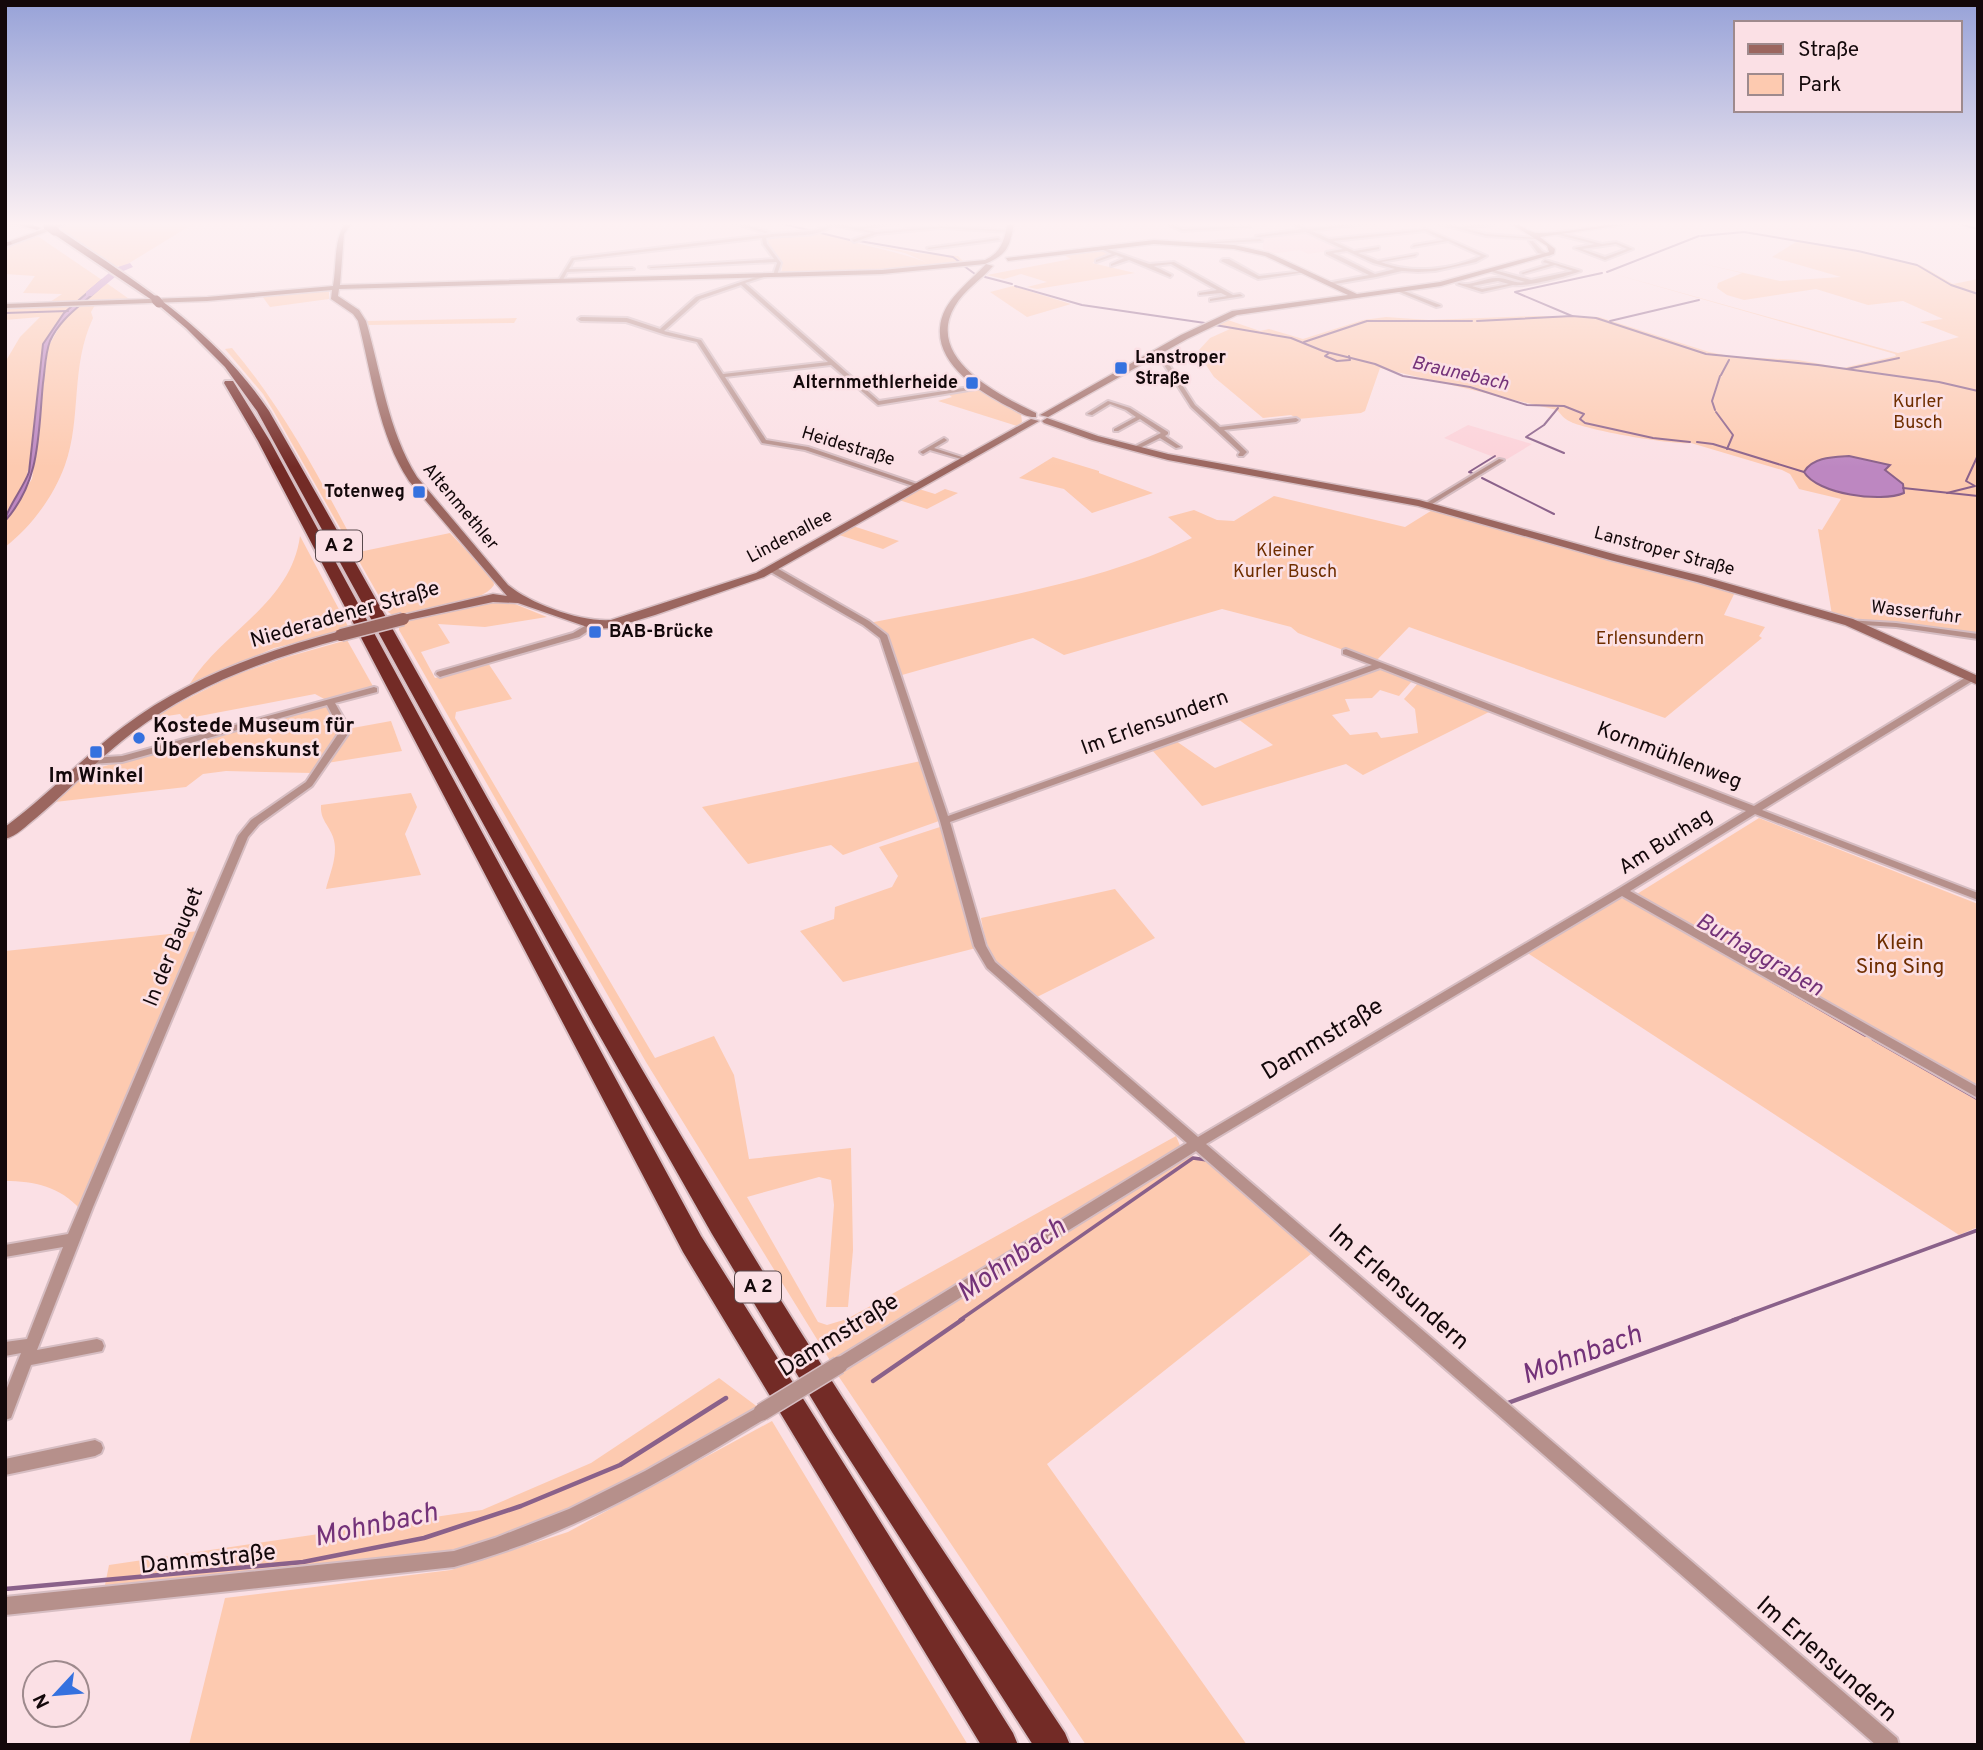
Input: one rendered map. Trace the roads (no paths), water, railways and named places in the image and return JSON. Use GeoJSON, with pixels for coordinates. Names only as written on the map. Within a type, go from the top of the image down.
{"type":"FeatureCollection","features":[{"type":"Feature","properties":{"kind":"highway","name":"A 2"},"geometry":{"type":"LineString","coordinates":[[152,304],[208,358],[229,383],[248,414],[692,1244],[1001,1745]]}},
{"type":"Feature","properties":{"kind":"highway","name":"A 2"},"geometry":{"type":"LineString","coordinates":[[152,304],[214,348],[243,381],[263,411],[643,1092],[722,1228],[824,1393],[1053,1745]]}},
{"type":"Feature","properties":{"kind":"main road","name":"Niederadener Straße"},"geometry":{"type":"LineString","coordinates":[[5,834],[91,761]]}},
{"type":"Feature","properties":{"kind":"street"},"geometry":{"type":"LineString","coordinates":[[5,306],[74,304]]}},
{"type":"Feature","properties":{"kind":"street","name":"Altenmethler"},"geometry":{"type":"LineString","coordinates":[[342,304],[356,312],[362,321],[394,438],[407,470],[500,583],[519,600]]}},
{"type":"Feature","properties":{"kind":"street"},"geometry":{"type":"LineString","coordinates":[[662,330],[692,304]]}},
{"type":"Feature","properties":{"kind":"street"},"geometry":{"type":"LineString","coordinates":[[765,304],[881,404],[981,386]]}},
{"type":"Feature","properties":{"kind":"street"},"geometry":{"type":"LineString","coordinates":[[952,304],[943,324],[946,346],[953,358],[981,386],[1033,418],[1046,418],[1063,405],[1207,325],[1240,312],[1300,304]]}},
{"type":"Feature","properties":{"kind":"street"},"geometry":{"type":"LineString","coordinates":[[1432,304],[1438,306]]}},
{"type":"Feature","properties":{"kind":"street","name":"Heidestraße"},"geometry":{"type":"LineString","coordinates":[[581,319],[627,320],[701,342],[758,436],[768,443],[806,448],[918,486]]}},
{"type":"Feature","properties":{"kind":"street"},"geometry":{"type":"LineString","coordinates":[[1153,354],[1161,356],[1193,406],[1244,452],[1241,455]]}},
{"type":"Feature","properties":{"kind":"street"},"geometry":{"type":"LineString","coordinates":[[721,376],[832,363]]}},
{"type":"Feature","properties":{"kind":"street"},"geometry":{"type":"LineString","coordinates":[[1090,414],[1110,402],[1128,409],[1166,433],[1134,449]]}},
{"type":"Feature","properties":{"kind":"street"},"geometry":{"type":"LineString","coordinates":[[1017,408],[1038,410],[1063,405]]}},
{"type":"Feature","properties":{"kind":"street","name":"Lindenallee"},"geometry":{"type":"LineString","coordinates":[[620,622],[724,588],[772,569],[1017,432],[1033,418]]}},
{"type":"Feature","properties":{"kind":"street","name":"Lanstroper Straße"},"geometry":{"type":"LineString","coordinates":[[1046,418],[1063,428],[1134,449],[1427,505],[1849,622],[1974,679]]}},
{"type":"Feature","properties":{"kind":"street"},"geometry":{"type":"LineString","coordinates":[[1116,430],[1139,418]]}},
{"type":"Feature","properties":{"kind":"street"},"geometry":{"type":"LineString","coordinates":[[1218,429],[1296,420]]}},
{"type":"Feature","properties":{"kind":"street","name":"Lindenallee"},"geometry":{"type":"LineString","coordinates":[[1017,432],[1043,426],[1063,428]]}},
{"type":"Feature","properties":{"kind":"street"},"geometry":{"type":"LineString","coordinates":[[1161,436],[1178,447]]}},
{"type":"Feature","properties":{"kind":"street"},"geometry":{"type":"LineString","coordinates":[[944,440],[926,450],[965,460]]}},
{"type":"Feature","properties":{"kind":"street","name":"Heidestraße"},"geometry":{"type":"LineString","coordinates":[[768,443],[766,445],[772,452]]}},
{"type":"Feature","properties":{"kind":"street"},"geometry":{"type":"LineString","coordinates":[[1427,505],[1501,460]]}},
{"type":"Feature","properties":{"kind":"street","name":"Im Erlensundern"},"geometry":{"type":"LineString","coordinates":[[772,569],[872,627],[884,637],[944,821],[980,946],[991,965],[1890,1745]]}},
{"type":"Feature","properties":{"kind":"street","name":"Altenmethler"},"geometry":{"type":"LineString","coordinates":[[480,599],[493,592],[500,583]]}},
{"type":"Feature","properties":{"kind":"street","name":"Niederadener Straße"},"geometry":{"type":"LineString","coordinates":[[91,761],[137,723],[201,685],[283,651],[341,635],[480,599],[519,600],[593,625],[620,622]]}},
{"type":"Feature","properties":{"kind":"street","name":"Wasserfuhr"},"geometry":{"type":"LineString","coordinates":[[1849,622],[1896,625],[1978,638]]}},
{"type":"Feature","properties":{"kind":"street"},"geometry":{"type":"LineString","coordinates":[[440,674],[576,635],[593,625]]}},
{"type":"Feature","properties":{"kind":"street","name":"Kornmühlenweg"},"geometry":{"type":"LineString","coordinates":[[1346,652],[1978,897]]}},
{"type":"Feature","properties":{"kind":"street","name":"Im Erlensundern"},"geometry":{"type":"LineString","coordinates":[[944,821],[1380,665]]}},
{"type":"Feature","properties":{"kind":"street","name":"Am Burhag"},"geometry":{"type":"LineString","coordinates":[[1974,679],[1622,891],[1978,1093]]}},
{"type":"Feature","properties":{"kind":"street"},"geometry":{"type":"LineString","coordinates":[[91,761],[122,759],[374,690]]}},
{"type":"Feature","properties":{"kind":"street","name":"In der Bauget"},"geometry":{"type":"LineString","coordinates":[[5,1413],[74,1239],[243,836],[255,822],[309,784],[343,734],[342,724],[330,702]]}},
{"type":"Feature","properties":{"kind":"street","name":"Dammstraße"},"geometry":{"type":"LineString","coordinates":[[5,1605],[462,1557],[520,1539],[596,1506],[654,1477],[1196,1144],[1622,891]]}},
{"type":"Feature","properties":{"kind":"street"},"geometry":{"type":"LineString","coordinates":[[5,1251],[74,1239]]}},
{"type":"Feature","properties":{"kind":"street"},"geometry":{"type":"LineString","coordinates":[[5,1349],[28,1352],[97,1346]]}},
{"type":"Feature","properties":{"kind":"street"},"geometry":{"type":"LineString","coordinates":[[5,1467],[95,1448]]}},
{"type":"Feature","properties":{"kind":"waterway","name":"Braunebach"},"geometry":{"type":"LineString","coordinates":[[1077,304],[1205,323]]}},
{"type":"Feature","properties":{"kind":"waterway"},"geometry":{"type":"LineString","coordinates":[[1543,304],[1572,316]]}},
{"type":"Feature","properties":{"kind":"waterway"},"geometry":{"type":"LineString","coordinates":[[1610,321],[1683,304]]}},
{"type":"Feature","properties":{"kind":"waterway"},"geometry":{"type":"LineString","coordinates":[[5,313],[68,311]]}},
{"type":"Feature","properties":{"kind":"waterway"},"geometry":{"type":"LineString","coordinates":[[1477,321],[1572,316]]}},
{"type":"Feature","properties":{"kind":"waterway"},"geometry":{"type":"LineString","coordinates":[[1572,316],[1596,318],[1706,354],[1818,365],[1939,382],[1978,391]]}},
{"type":"Feature","properties":{"kind":"waterway"},"geometry":{"type":"LineString","coordinates":[[1304,342],[1367,321],[1472,321]]}},
{"type":"Feature","properties":{"kind":"waterway","name":"Braunebach"},"geometry":{"type":"LineString","coordinates":[[1215,325],[1291,338],[1323,351],[1349,358]]}},
{"type":"Feature","properties":{"kind":"waterway"},"geometry":{"type":"LineString","coordinates":[[1329,353],[1325,356],[1337,361],[1350,360],[1349,358]]}},
{"type":"Feature","properties":{"kind":"waterway","name":"Braunebach"},"geometry":{"type":"LineString","coordinates":[[1349,358],[1375,364],[1403,376],[1470,387],[1527,405],[1564,406],[1584,414],[1580,419],[1585,423],[1653,438],[1690,442]]}},
{"type":"Feature","properties":{"kind":"waterway"},"geometry":{"type":"LineString","coordinates":[[1847,369],[1899,358]]}},
{"type":"Feature","properties":{"kind":"waterway"},"geometry":{"type":"LineString","coordinates":[[1721,375],[1729,360]]}},
{"type":"Feature","properties":{"kind":"waterway"},"geometry":{"type":"LineString","coordinates":[[1715,410],[1712,401],[1720,376]]}},
{"type":"Feature","properties":{"kind":"waterway"},"geometry":{"type":"LineString","coordinates":[[1558,408],[1544,425],[1526,437],[1564,453]]}},
{"type":"Feature","properties":{"kind":"waterway"},"geometry":{"type":"LineString","coordinates":[[1716,412],[1733,435],[1727,448]]}},
{"type":"Feature","properties":{"kind":"waterway","name":"Braunebach"},"geometry":{"type":"LineString","coordinates":[[1697,442],[1727,448]]}},
{"type":"Feature","properties":{"kind":"waterway","name":"Braunebach"},"geometry":{"type":"LineString","coordinates":[[1727,448],[1804,472]]}},
{"type":"Feature","properties":{"kind":"waterway"},"geometry":{"type":"LineString","coordinates":[[1948,493],[1975,486],[1966,481],[1978,455]]}},
{"type":"Feature","properties":{"kind":"waterway"},"geometry":{"type":"LineString","coordinates":[[1472,473],[1469,472],[1495,456]]}},
{"type":"Feature","properties":{"kind":"waterway"},"geometry":{"type":"LineString","coordinates":[[1482,478],[1554,514]]}},
{"type":"Feature","properties":{"kind":"waterway","name":"Braunebach"},"geometry":{"type":"LineString","coordinates":[[1903,488],[1948,493]]}},
{"type":"Feature","properties":{"kind":"waterway","name":"Braunebach"},"geometry":{"type":"LineString","coordinates":[[1948,493],[1978,496]]}},
{"type":"Feature","properties":{"kind":"waterway","name":"Burhaggraben"},"geometry":{"type":"LineString","coordinates":[[1637,904],[1775,983]]}},
{"type":"Feature","properties":{"kind":"waterway","name":"Burhaggraben"},"geometry":{"type":"LineString","coordinates":[[1772,981],[1865,1035]]}},
{"type":"Feature","properties":{"kind":"waterway","name":"Burhaggraben"},"geometry":{"type":"LineString","coordinates":[[1873,1039],[1978,1099]]}},
{"type":"Feature","properties":{"kind":"waterway","name":"Mohnbach"},"geometry":{"type":"LineString","coordinates":[[960,1320],[1193,1158],[1207,1160]]}},
{"type":"Feature","properties":{"kind":"waterway","name":"Mohnbach"},"geometry":{"type":"LineString","coordinates":[[1228,1163],[1262,1193]]}},
{"type":"Feature","properties":{"kind":"waterway","name":"Mohnbach"},"geometry":{"type":"LineString","coordinates":[[1733,1320],[1978,1230]]}},
{"type":"Feature","properties":{"kind":"waterway","name":"Mohnbach"},"geometry":{"type":"LineString","coordinates":[[873,1381],[963,1319]]}},
{"type":"Feature","properties":{"kind":"waterway","name":"Mohnbach"},"geometry":{"type":"LineString","coordinates":[[1505,1404],[1737,1319]]}},
{"type":"Feature","properties":{"kind":"waterway","name":"Mohnbach"},"geometry":{"type":"LineString","coordinates":[[5,1589],[303,1562],[424,1538],[521,1506],[620,1465],[726,1398]]}},
{"type":"Feature","properties":{"kind":"place","name":"Lanstroper Straße"},"geometry":{"type":"Point","coordinates":[1121,368]}},
{"type":"Feature","properties":{"kind":"place","name":"Alternmethlerheide"},"geometry":{"type":"Point","coordinates":[972,383]}},
{"type":"Feature","properties":{"kind":"place","name":"Totenweg"},"geometry":{"type":"Point","coordinates":[419,492]}},
{"type":"Feature","properties":{"kind":"place","name":"BAB-Brücke"},"geometry":{"type":"Point","coordinates":[595,632]}},
{"type":"Feature","properties":{"kind":"place","name":"Kostede Museum für Überlebenskunst"},"geometry":{"type":"Point","coordinates":[139,738]}},
{"type":"Feature","properties":{"kind":"place","name":"Im Winkel"},"geometry":{"type":"Point","coordinates":[96,752]}},
{"type":"Feature","properties":{"kind":"park label","name":"Kurler Busch"},"geometry":{"type":"Point","coordinates":[1918,412]}},
{"type":"Feature","properties":{"kind":"park label","name":"Kleiner Kurler Busch"},"geometry":{"type":"Point","coordinates":[1285,561]}},
{"type":"Feature","properties":{"kind":"park label","name":"Erlensundern"},"geometry":{"type":"Point","coordinates":[1650,639]}},
{"type":"Feature","properties":{"kind":"park label","name":"Klein Sing Sing"},"geometry":{"type":"Point","coordinates":[1900,955]}}]}
